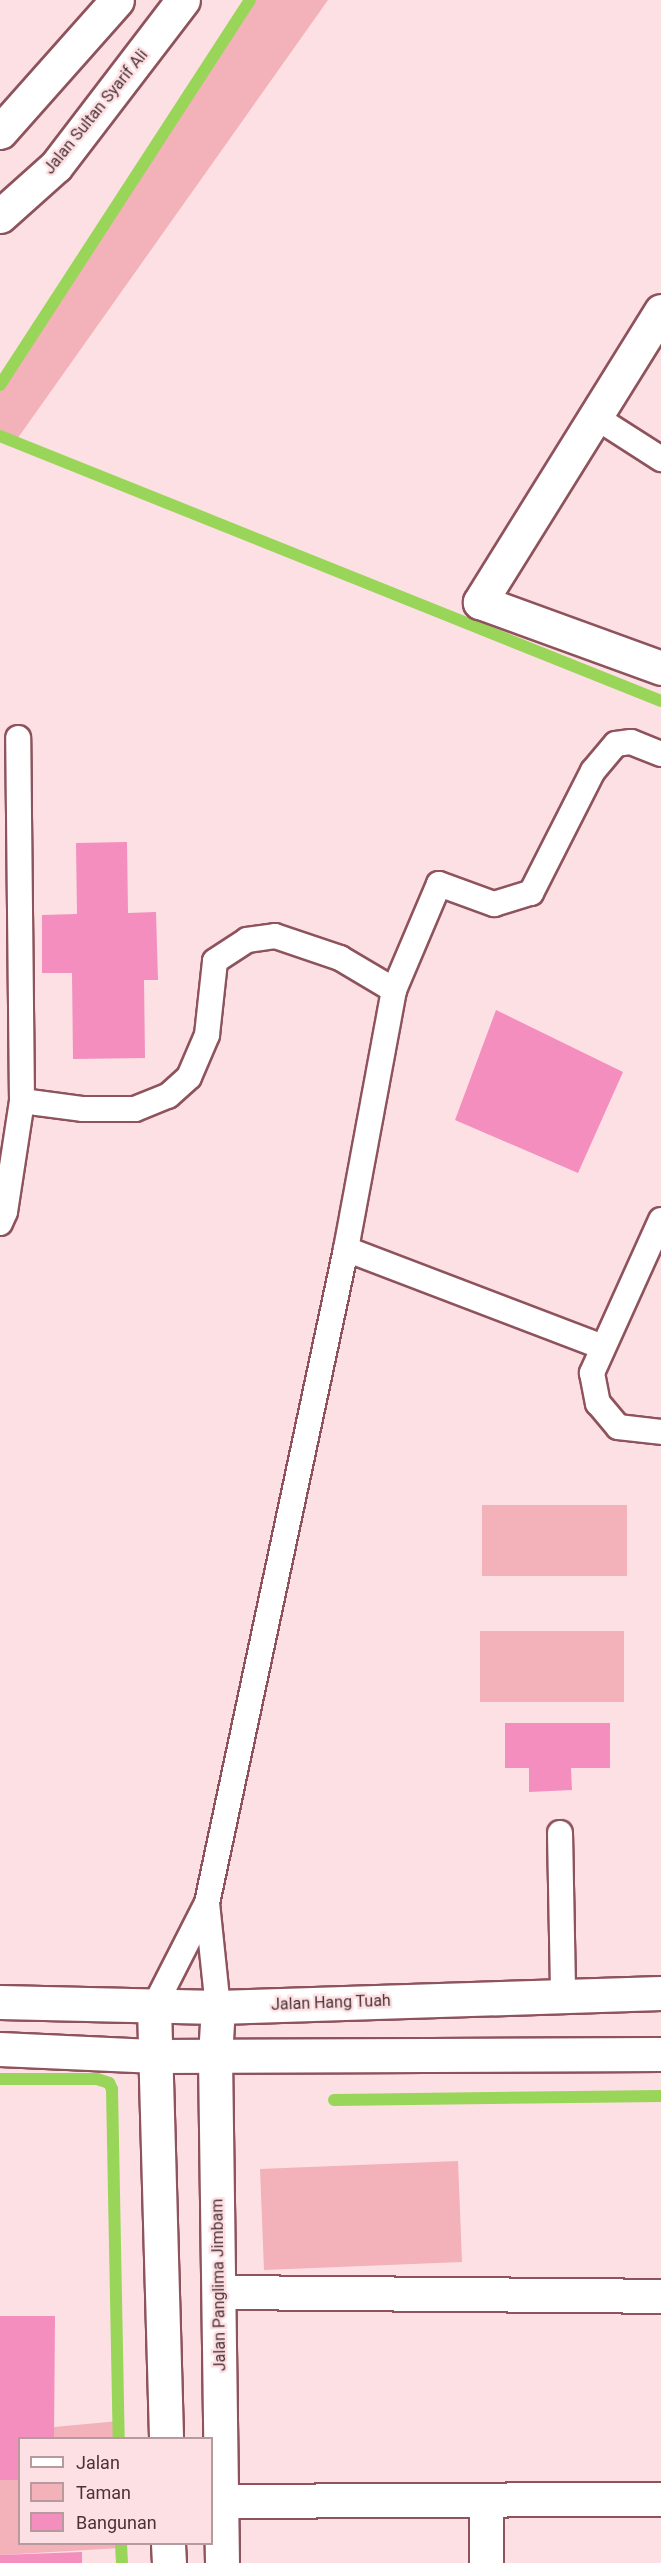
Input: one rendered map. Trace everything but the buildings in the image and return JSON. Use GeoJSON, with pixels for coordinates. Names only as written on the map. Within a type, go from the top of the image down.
{"type":"FeatureCollection","features":[{"type":"Feature","properties":{"kind":"street"},"geometry":{"type":"LineString","coordinates":[[0,132],[117,0]]}},
{"type":"Feature","properties":{"kind":"street","name":"Jalan Sultan Syarif Ali"},"geometry":{"type":"LineString","coordinates":[[0,216],[56,166],[183,0]]}},
{"type":"Feature","properties":{"kind":"street"},"geometry":{"type":"LineString","coordinates":[[661,311],[480,602],[661,668]]}},
{"type":"Feature","properties":{"kind":"street","name":"Jalan Hang Tuah"},"geometry":{"type":"LineString","coordinates":[[0,2002],[218,2007],[562,1993],[661,1993]]}},
{"type":"Feature","properties":{"kind":"street"},"geometry":{"type":"LineString","coordinates":[[154,2007],[166,2437]]}},
{"type":"Feature","properties":{"kind":"street","name":"Jalan Panglima Jimbam"},"geometry":{"type":"LineString","coordinates":[[218,2007],[215,2056],[222,2563]]}},
{"type":"Feature","properties":{"kind":"street"},"geometry":{"type":"LineString","coordinates":[[0,2049],[157,2056],[661,2054]]}},
{"type":"Feature","properties":{"kind":"street"},"geometry":{"type":"LineString","coordinates":[[220,2292],[661,2296]]}},
{"type":"Feature","properties":{"kind":"street"},"geometry":{"type":"LineString","coordinates":[[222,2501],[661,2499]]}},
{"type":"Feature","properties":{"kind":"street"},"geometry":{"type":"LineString","coordinates":[[486,2500],[486,2563]]}},
{"type":"Feature","properties":{"kind":"street"},"geometry":{"type":"LineString","coordinates":[[168,2545],[169,2563]]}},
{"type":"Feature","properties":{"kind":"lane"},"geometry":{"type":"LineString","coordinates":[[594,416],[661,459]]}},
{"type":"Feature","properties":{"kind":"lane"},"geometry":{"type":"LineString","coordinates":[[0,1223],[5,1212],[22,1101],[18,738]]}},
{"type":"Feature","properties":{"kind":"lane"},"geometry":{"type":"LineString","coordinates":[[154,2007],[207,1903],[345,1249],[394,990],[440,884],[494,904],[531,893],[593,771],[616,744],[631,742],[661,754]]}},
{"type":"Feature","properties":{"kind":"lane"},"geometry":{"type":"LineString","coordinates":[[22,1101],[84,1110],[135,1110],[168,1095],[189,1077],[207,1035],[214,961],[247,940],[275,936],[329,955],[394,990]]}},
{"type":"Feature","properties":{"kind":"lane"},"geometry":{"type":"LineString","coordinates":[[661,1220],[592,1373],[598,1402],[618,1427],[661,1432]]}},
{"type":"Feature","properties":{"kind":"lane"},"geometry":{"type":"LineString","coordinates":[[345,1249],[602,1347]]}},
{"type":"Feature","properties":{"kind":"lane"},"geometry":{"type":"LineString","coordinates":[[560,1833],[562,1993]]}},
{"type":"Feature","properties":{"kind":"lane"},"geometry":{"type":"LineString","coordinates":[[207,1903],[218,2007]]}},
{"type":"Feature","properties":{"kind":"green space"},"geometry":{"type":"Polygon","coordinates":[[[247,0],[328,0],[15,442],[0,436],[0,385],[247,0]]]}},
{"type":"Feature","properties":{"kind":"green space"},"geometry":{"type":"Polygon","coordinates":[[[482,1505],[627,1505],[627,1576],[482,1576],[482,1505]]]}},
{"type":"Feature","properties":{"kind":"green space"},"geometry":{"type":"Polygon","coordinates":[[[480,1631],[624,1631],[624,1702],[480,1702],[480,1631]]]}},
{"type":"Feature","properties":{"kind":"green space"},"geometry":{"type":"Polygon","coordinates":[[[458,2161],[462,2262],[264,2270],[260,2169],[458,2161]]]}},
{"type":"Feature","properties":{"kind":"green space"},"geometry":{"type":"Polygon","coordinates":[[[119,2421],[119,2437],[54,2437],[54,2427],[119,2421]]]}},
{"type":"Feature","properties":{"kind":"green space"},"geometry":{"type":"Polygon","coordinates":[[[0,2480],[18,2480],[18,2545],[121,2545],[121,2548],[0,2555],[0,2480]]]}},
{"type":"Feature","properties":{"kind":"waterway"},"geometry":{"type":"LineString","coordinates":[[0,385],[250,0]]}},
{"type":"Feature","properties":{"kind":"waterway"},"geometry":{"type":"LineString","coordinates":[[0,436],[661,701]]}},
{"type":"Feature","properties":{"kind":"waterway"},"geometry":{"type":"LineString","coordinates":[[0,2079],[97,2079],[109,2083],[112,2089],[119,2437]]}},
{"type":"Feature","properties":{"kind":"waterway"},"geometry":{"type":"LineString","coordinates":[[334,2100],[661,2096]]}},
{"type":"Feature","properties":{"kind":"waterway"},"geometry":{"type":"LineString","coordinates":[[121,2545],[122,2563]]}}]}
